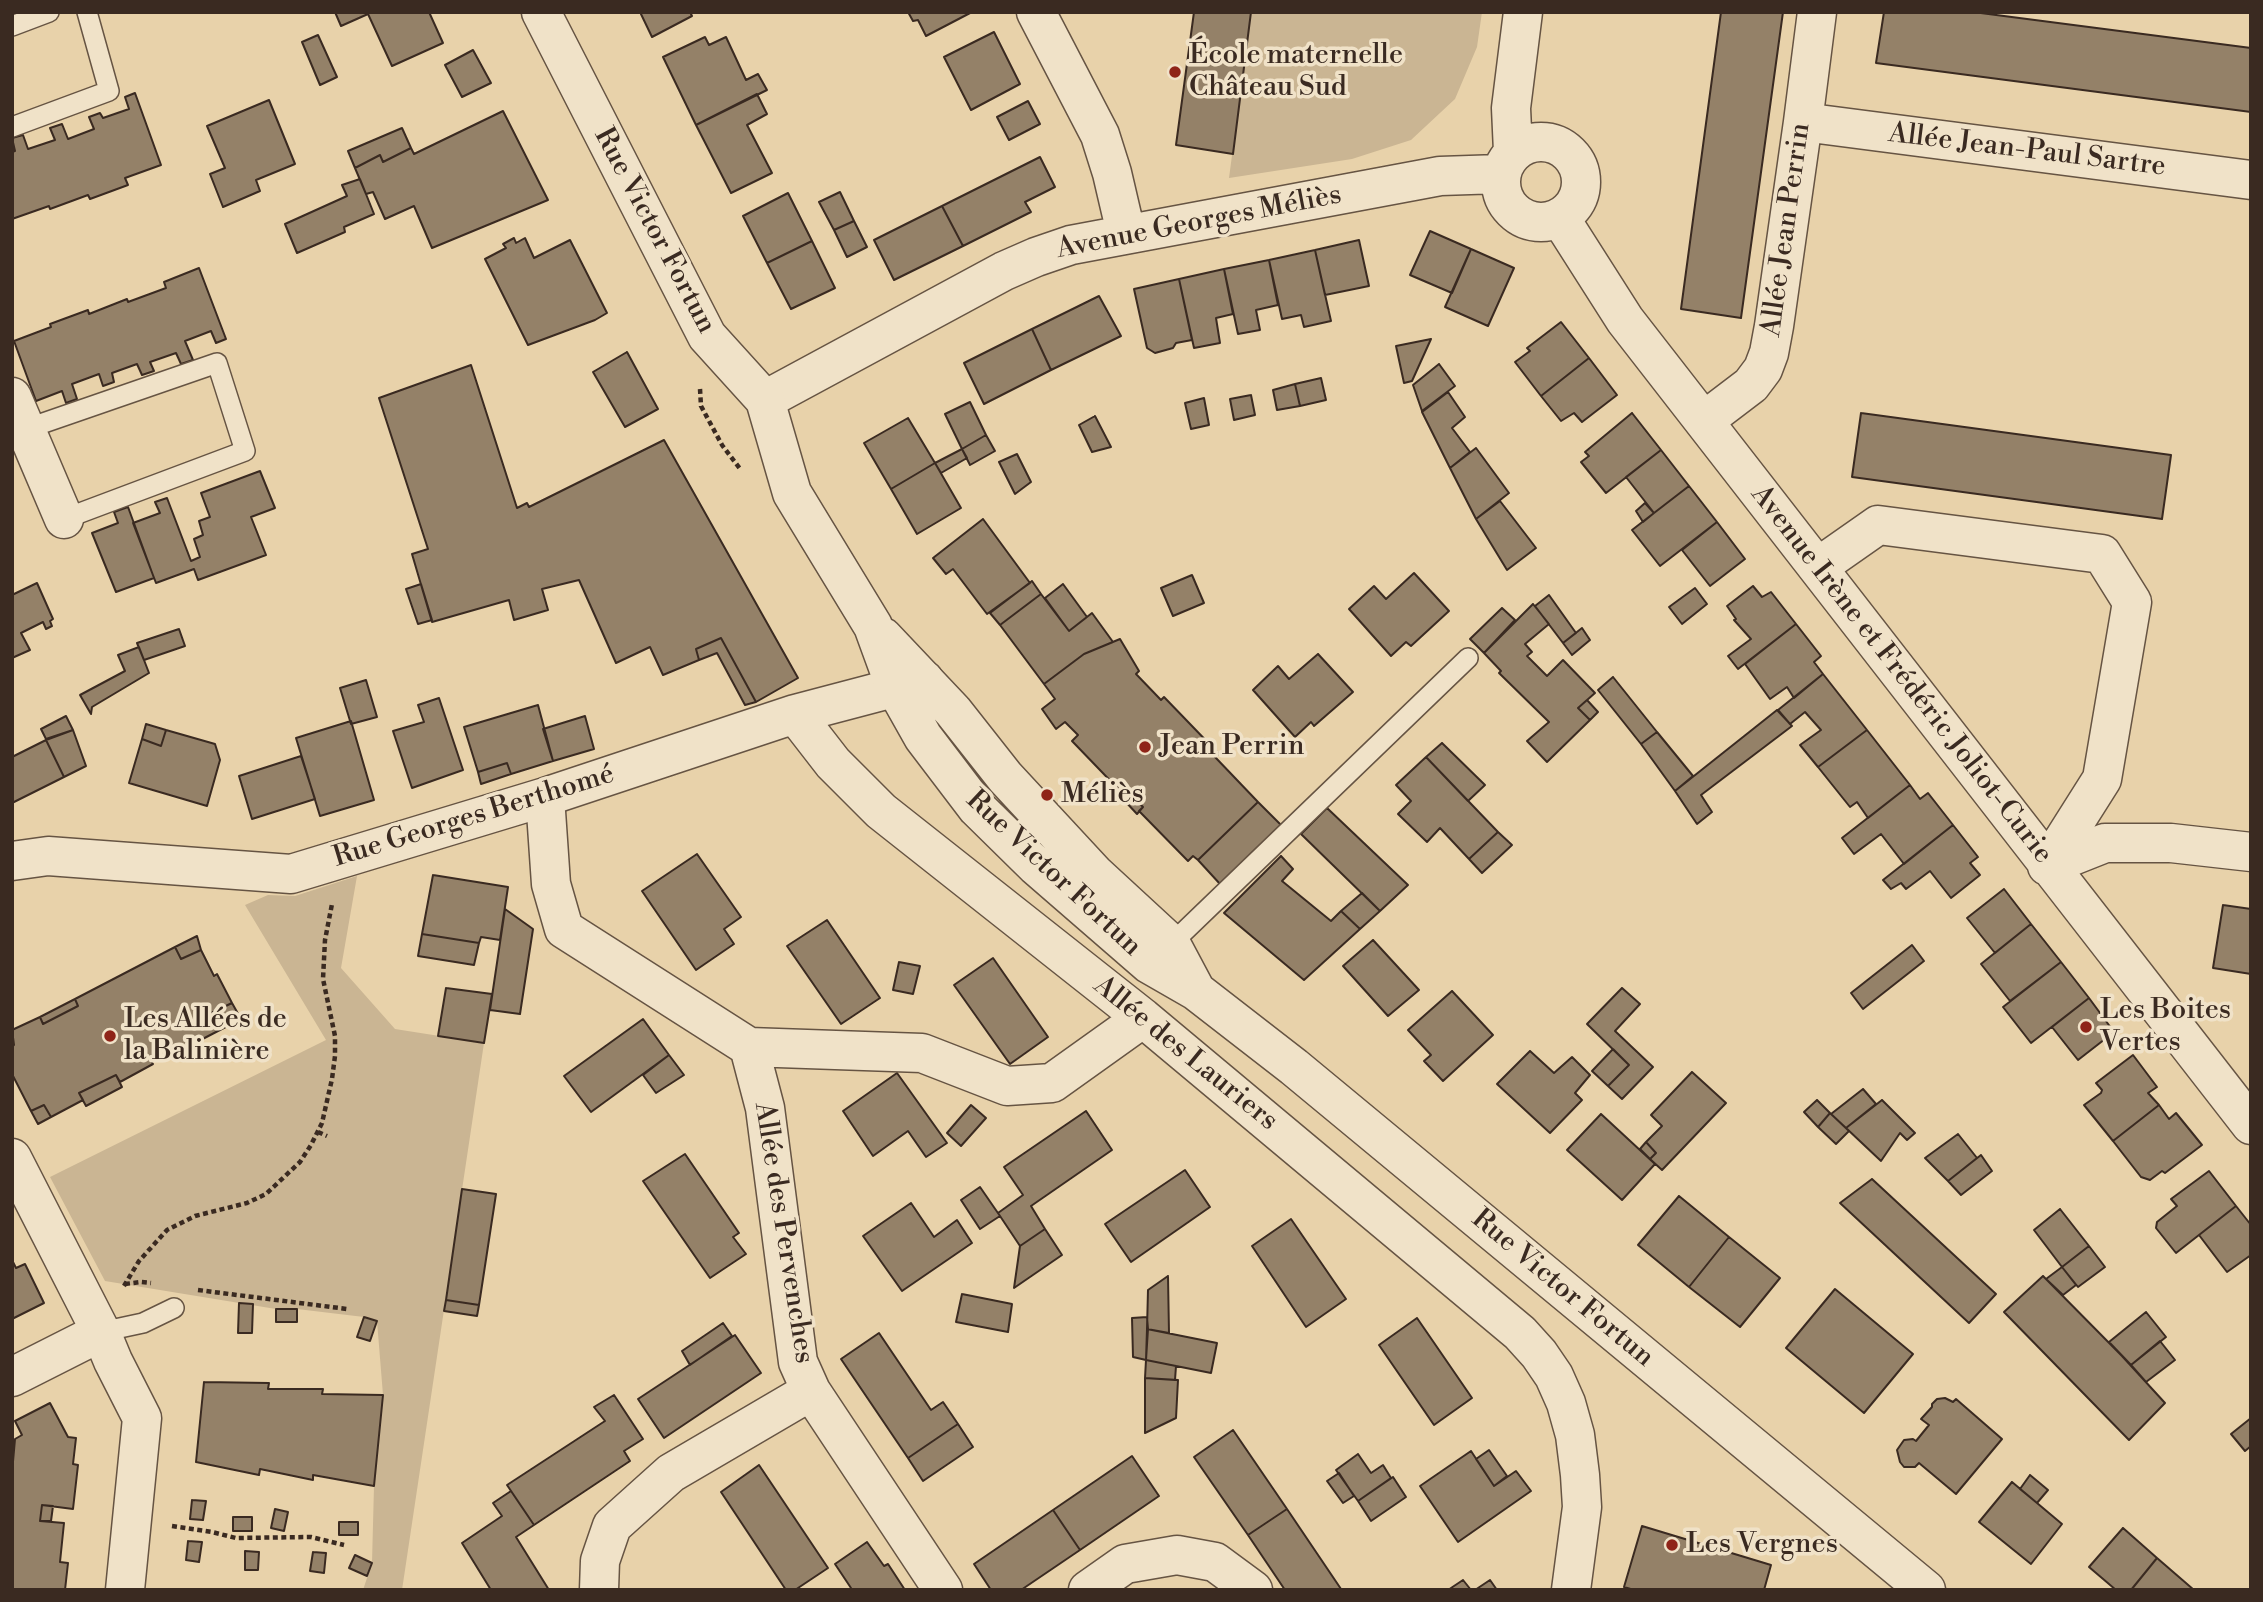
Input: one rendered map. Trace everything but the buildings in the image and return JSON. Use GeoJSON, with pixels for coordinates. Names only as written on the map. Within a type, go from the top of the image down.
{"type":"FeatureCollection","features":[{"type":"Feature","properties":{"kind":"street","name":"Rue Victor Fortun"},"geometry":{"type":"LineString","coordinates":[[541,12],[707,336],[765,400],[792,493],[910,684],[953,710],[1005,776],[1094,873],[1160,954],[1196,991],[1294,1067],[1926,1590]]}},
{"type":"Feature","properties":{"kind":"street"},"geometry":{"type":"LineString","coordinates":[[1035,12],[1100,135],[1126,233]]}},
{"type":"Feature","properties":{"kind":"street"},"geometry":{"type":"LineString","coordinates":[[1507,163],[1532,142],[1554,144],[1567,151],[1576,162],[1581,186],[1574,205],[1560,218],[1538,223],[1518,217],[1503,199],[1523,12]]}},
{"type":"Feature","properties":{"kind":"street","name":"Allée Jean Perrin"},"geometry":{"type":"LineString","coordinates":[[1705,419],[1751,385],[1763,369],[1769,353],[1803,122],[1816,12]]}},
{"type":"Feature","properties":{"kind":"street","name":"Allée Jean-Paul Sartre"},"geometry":{"type":"LineString","coordinates":[[1803,122],[2251,180]]}},
{"type":"Feature","properties":{"kind":"street","name":"Avenue Georges Méliès"},"geometry":{"type":"LineString","coordinates":[[765,400],[1004,271],[1071,245],[1507,163]]}},
{"type":"Feature","properties":{"kind":"street","name":"Avenue Irène et Frédéric Joliot-Curie"},"geometry":{"type":"LineString","coordinates":[[1560,218],[1625,320],[1705,419],[2047,866],[2251,1125]]}},
{"type":"Feature","properties":{"kind":"street"},"geometry":{"type":"LineString","coordinates":[[19,413],[64,519]]}},
{"type":"Feature","properties":{"kind":"street"},"geometry":{"type":"LineString","coordinates":[[1818,567],[1878,525],[2102,554],[2132,602],[2102,779],[2047,866]]}},
{"type":"Feature","properties":{"kind":"street","name":"Rue Georges Berthomé"},"geometry":{"type":"LineString","coordinates":[[12,861],[48,856],[290,874],[545,797],[795,714],[910,684]]}},
{"type":"Feature","properties":{"kind":"street","name":"Allée des Lauriers"},"geometry":{"type":"LineString","coordinates":[[795,714],[833,763],[881,811],[1143,1018],[1520,1333],[1539,1354],[1554,1376],[1566,1403],[1575,1435],[1581,1507],[1571,1590]]}},
{"type":"Feature","properties":{"kind":"street"},"geometry":{"type":"LineString","coordinates":[[545,797],[551,884],[564,929],[749,1047],[922,1054],[1007,1086],[1052,1083],[1143,1018]]}},
{"type":"Feature","properties":{"kind":"street"},"geometry":{"type":"LineString","coordinates":[[2047,866],[2105,843],[2171,843],[2251,852]]}},
{"type":"Feature","properties":{"kind":"street","name":"Allée des Pervenches"},"geometry":{"type":"LineString","coordinates":[[749,1047],[765,1108],[798,1362],[811,1391],[943,1590]]}},
{"type":"Feature","properties":{"kind":"street"},"geometry":{"type":"LineString","coordinates":[[12,1158],[142,1418],[125,1590]]}},
{"type":"Feature","properties":{"kind":"street"},"geometry":{"type":"LineString","coordinates":[[12,1377],[101,1332]]}},
{"type":"Feature","properties":{"kind":"street"},"geometry":{"type":"LineString","coordinates":[[599,1590],[600,1561],[612,1526],[671,1473],[811,1391]]}},
{"type":"Feature","properties":{"kind":"street"},"geometry":{"type":"LineString","coordinates":[[1088,1590],[1125,1564],[1177,1555],[1214,1562],[1253,1590]]}},
{"type":"Feature","properties":{"kind":"lane"},"geometry":{"type":"LineString","coordinates":[[12,26],[49,12]]}},
{"type":"Feature","properties":{"kind":"lane"},"geometry":{"type":"LineString","coordinates":[[12,127],[110,92],[87,12]]}},
{"type":"Feature","properties":{"kind":"lane"},"geometry":{"type":"LineString","coordinates":[[19,413],[217,363],[245,451],[64,519]]}},
{"type":"Feature","properties":{"kind":"lane"},"geometry":{"type":"LineString","coordinates":[[1160,954],[1468,658]]}},
{"type":"Feature","properties":{"kind":"lane"},"geometry":{"type":"LineString","coordinates":[[101,1332],[143,1322],[174,1308]]}},
{"type":"Feature","properties":{"kind":"path"},"geometry":{"type":"LineString","coordinates":[[707,336],[699,375],[701,406],[722,446],[742,470],[792,493]]}},
{"type":"Feature","properties":{"kind":"path"},"geometry":{"type":"LineString","coordinates":[[123,1292],[124,1284],[139,1261],[167,1230],[195,1216],[247,1203],[266,1194],[300,1162],[318,1132],[335,1056],[335,1036],[323,979],[323,960],[341,859]]}},
{"type":"Feature","properties":{"kind":"path"},"geometry":{"type":"LineString","coordinates":[[318,1132],[327,1136]]}},
{"type":"Feature","properties":{"kind":"path"},"geometry":{"type":"LineString","coordinates":[[124,1284],[154,1283]]}},
{"type":"Feature","properties":{"kind":"path"},"geometry":{"type":"LineString","coordinates":[[192,1289],[347,1309]]}},
{"type":"Feature","properties":{"kind":"path"},"geometry":{"type":"LineString","coordinates":[[132,1523],[176,1527],[236,1538],[311,1537],[344,1545]]}},
{"type":"Feature","properties":{"kind":"shaded area"},"geometry":{"type":"Polygon","coordinates":[[[1251,12],[1482,12],[1477,47],[1455,99],[1411,140],[1352,159],[1229,178],[1251,12]]]}},
{"type":"Feature","properties":{"kind":"shaded area"},"geometry":{"type":"Polygon","coordinates":[[[357,876],[341,968],[395,1029],[484,1043],[402,1590],[363,1590],[372,1563],[374,1486],[383,1395],[377,1321],[297,1309],[276,1309],[105,1281],[50,1177],[326,1040],[245,905],[268,895],[295,896],[357,876]]]}},
{"type":"Feature","properties":{"kind":"place","name":"École maternelle Château Sud"},"geometry":{"type":"Point","coordinates":[1175,72]}},
{"type":"Feature","properties":{"kind":"place","name":"Jean Perrin"},"geometry":{"type":"Point","coordinates":[1145,747]}},
{"type":"Feature","properties":{"kind":"place","name":"Méliès"},"geometry":{"type":"Point","coordinates":[1047,795]}},
{"type":"Feature","properties":{"kind":"place","name":"Les Boites Vertes"},"geometry":{"type":"Point","coordinates":[2086,1027]}},
{"type":"Feature","properties":{"kind":"place","name":"Les Allées de la Balinière"},"geometry":{"type":"Point","coordinates":[110,1036]}},
{"type":"Feature","properties":{"kind":"place","name":"Les Vergnes"},"geometry":{"type":"Point","coordinates":[1672,1545]}}]}
